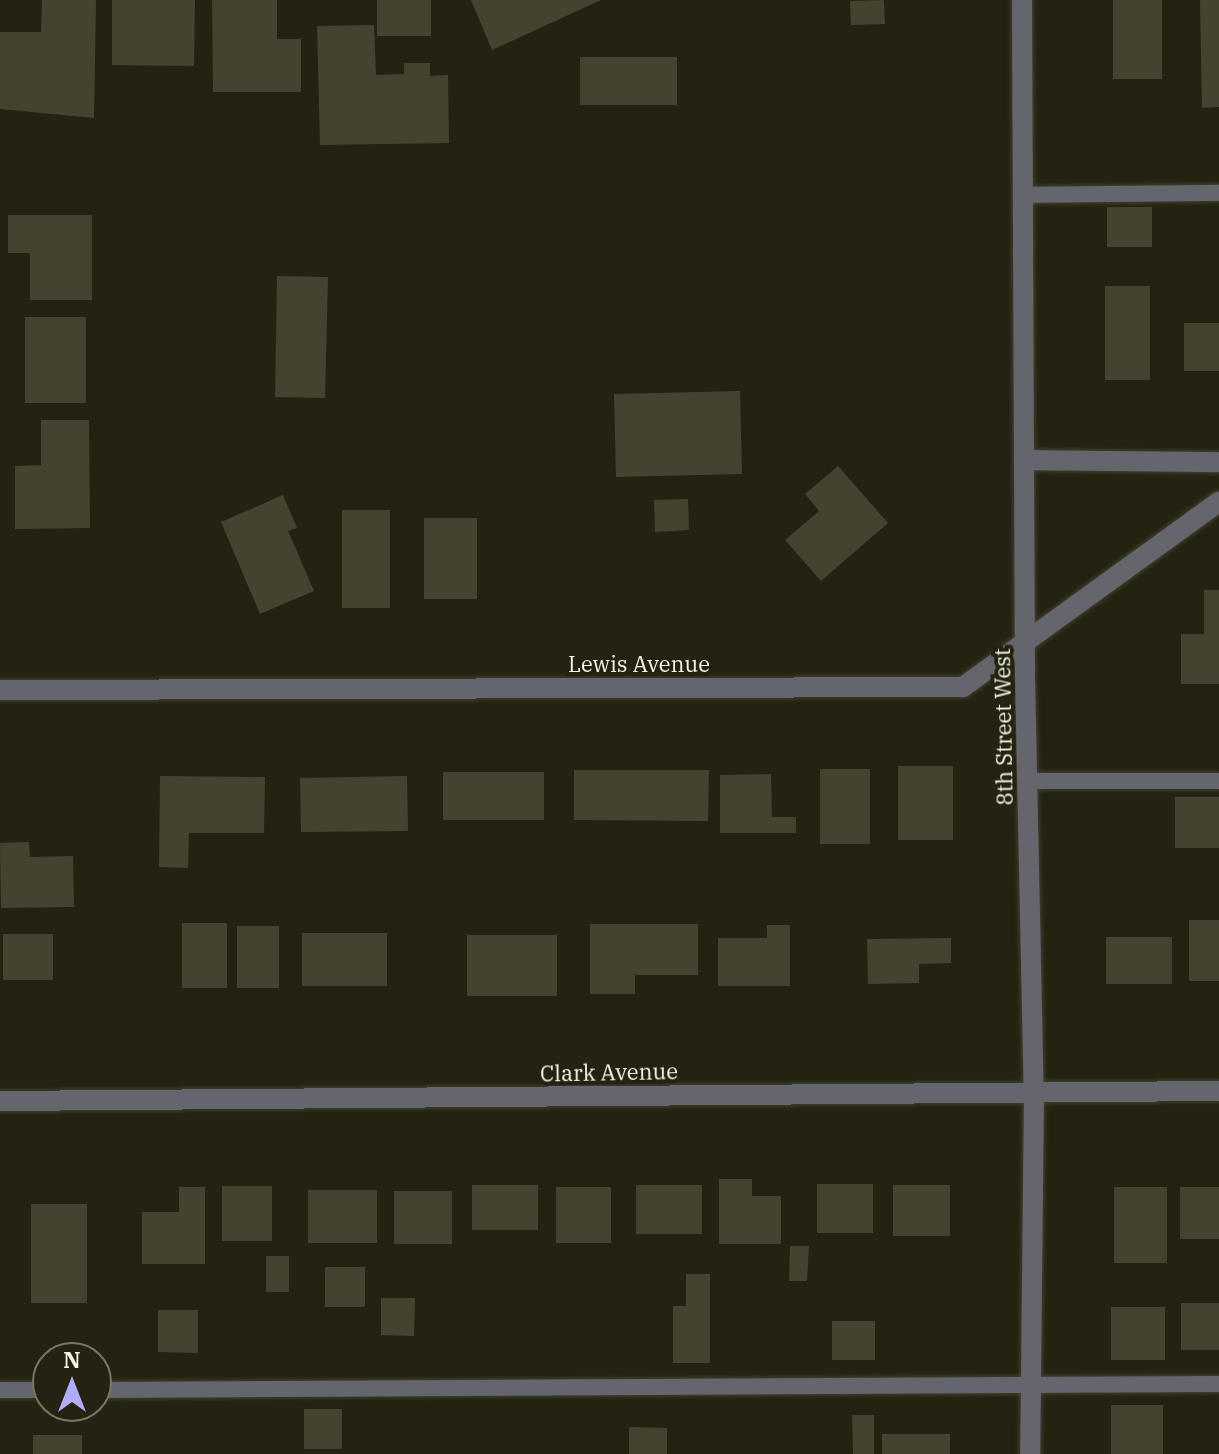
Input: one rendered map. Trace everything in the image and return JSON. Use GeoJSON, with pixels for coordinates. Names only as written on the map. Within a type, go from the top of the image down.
{"type":"FeatureCollection","features":[{"type":"Feature","properties":{"kind":"street","name":"8th Street West"},"geometry":{"type":"LineString","coordinates":[[1022,0],[1025,641],[1034,1092],[1030,1454]]}},
{"type":"Feature","properties":{"kind":"street"},"geometry":{"type":"LineString","coordinates":[[1024,460],[1219,462]]}},
{"type":"Feature","properties":{"kind":"street","name":"Lewis Avenue"},"geometry":{"type":"LineString","coordinates":[[0,690],[963,687],[1219,502]]}},
{"type":"Feature","properties":{"kind":"street","name":"Clark Avenue"},"geometry":{"type":"LineString","coordinates":[[0,1101],[1219,1091]]}},
{"type":"Feature","properties":{"kind":"lane"},"geometry":{"type":"LineString","coordinates":[[1023,195],[1219,193]]}},
{"type":"Feature","properties":{"kind":"lane"},"geometry":{"type":"LineString","coordinates":[[1027,781],[1219,781]]}},
{"type":"Feature","properties":{"kind":"lane"},"geometry":{"type":"LineString","coordinates":[[112,1390],[1219,1384]]}},
{"type":"Feature","properties":{"kind":"lane"},"geometry":{"type":"LineString","coordinates":[[0,1390],[32,1390]]}},
{"type":"Feature","properties":{"kind":"building"},"geometry":{"type":"Polygon","coordinates":[[[42,0],[96,0],[94,118],[0,109],[0,32],[41,32],[42,0]]]}},
{"type":"Feature","properties":{"kind":"building"},"geometry":{"type":"Polygon","coordinates":[[[112,0],[195,0],[194,66],[112,65],[112,0]]]}},
{"type":"Feature","properties":{"kind":"building"},"geometry":{"type":"Polygon","coordinates":[[[212,0],[277,0],[277,39],[301,39],[301,92],[213,92],[212,0]]]}},
{"type":"Feature","properties":{"kind":"building"},"geometry":{"type":"Polygon","coordinates":[[[377,0],[431,0],[431,36],[377,36],[377,0]]]}},
{"type":"Feature","properties":{"kind":"building"},"geometry":{"type":"Polygon","coordinates":[[[471,0],[601,0],[492,50],[471,0]]]}},
{"type":"Feature","properties":{"kind":"building"},"geometry":{"type":"Polygon","coordinates":[[[884,0],[885,24],[851,25],[850,1],[884,0]]]}},
{"type":"Feature","properties":{"kind":"building"},"geometry":{"type":"Polygon","coordinates":[[[1113,0],[1162,0],[1162,79],[1113,79],[1113,0]]]}},
{"type":"Feature","properties":{"kind":"building"},"geometry":{"type":"Polygon","coordinates":[[[1200,0],[1219,0],[1219,107],[1202,108],[1200,0]]]}},
{"type":"Feature","properties":{"kind":"building"},"geometry":{"type":"Polygon","coordinates":[[[374,25],[376,75],[404,74],[404,63],[430,63],[430,76],[448,75],[449,143],[320,145],[317,26],[374,25]]]}},
{"type":"Feature","properties":{"kind":"building"},"geometry":{"type":"Polygon","coordinates":[[[580,57],[677,57],[677,105],[580,105],[580,57]]]}},
{"type":"Feature","properties":{"kind":"building"},"geometry":{"type":"Polygon","coordinates":[[[1107,207],[1152,207],[1152,247],[1107,247],[1107,207]]]}},
{"type":"Feature","properties":{"kind":"building"},"geometry":{"type":"Polygon","coordinates":[[[8,215],[92,215],[92,300],[30,300],[30,253],[8,253],[8,215]]]}},
{"type":"Feature","properties":{"kind":"building"},"geometry":{"type":"Polygon","coordinates":[[[277,276],[328,277],[325,398],[275,397],[277,276]]]}},
{"type":"Feature","properties":{"kind":"building"},"geometry":{"type":"Polygon","coordinates":[[[1105,286],[1150,286],[1150,380],[1105,380],[1105,286]]]}},
{"type":"Feature","properties":{"kind":"building"},"geometry":{"type":"Polygon","coordinates":[[[25,317],[86,317],[86,403],[25,403],[25,317]]]}},
{"type":"Feature","properties":{"kind":"building"},"geometry":{"type":"Polygon","coordinates":[[[1184,323],[1219,323],[1219,371],[1184,371],[1184,323]]]}},
{"type":"Feature","properties":{"kind":"building"},"geometry":{"type":"Polygon","coordinates":[[[740,391],[742,474],[616,477],[614,394],[740,391]]]}},
{"type":"Feature","properties":{"kind":"building"},"geometry":{"type":"Polygon","coordinates":[[[41,420],[89,420],[90,528],[15,529],[15,466],[41,465],[41,420]]]}},
{"type":"Feature","properties":{"kind":"building"},"geometry":{"type":"Polygon","coordinates":[[[838,466],[888,523],[821,581],[785,540],[819,511],[805,494],[838,466]]]}},
{"type":"Feature","properties":{"kind":"building"},"geometry":{"type":"Polygon","coordinates":[[[283,495],[297,528],[288,531],[314,591],[260,614],[221,522],[283,495]]]}},
{"type":"Feature","properties":{"kind":"building"},"geometry":{"type":"Polygon","coordinates":[[[688,499],[689,530],[655,532],[654,500],[688,499]]]}},
{"type":"Feature","properties":{"kind":"building"},"geometry":{"type":"Polygon","coordinates":[[[342,510],[390,510],[390,608],[342,608],[342,510]]]}},
{"type":"Feature","properties":{"kind":"building"},"geometry":{"type":"Polygon","coordinates":[[[424,518],[477,518],[477,599],[424,599],[424,518]]]}},
{"type":"Feature","properties":{"kind":"building"},"geometry":{"type":"Polygon","coordinates":[[[1204,590],[1219,590],[1219,684],[1181,684],[1181,634],[1204,634],[1204,590]]]}},
{"type":"Feature","properties":{"kind":"building"},"geometry":{"type":"Polygon","coordinates":[[[898,766],[953,766],[953,840],[898,840],[898,766]]]}},
{"type":"Feature","properties":{"kind":"building"},"geometry":{"type":"Polygon","coordinates":[[[820,769],[870,769],[870,844],[820,844],[820,769]]]}},
{"type":"Feature","properties":{"kind":"building"},"geometry":{"type":"Polygon","coordinates":[[[574,770],[709,770],[708,821],[574,820],[574,770]]]}},
{"type":"Feature","properties":{"kind":"building"},"geometry":{"type":"Polygon","coordinates":[[[443,772],[544,772],[544,820],[443,820],[443,772]]]}},
{"type":"Feature","properties":{"kind":"building"},"geometry":{"type":"Polygon","coordinates":[[[771,774],[772,817],[796,817],[796,833],[720,833],[720,775],[771,774]]]}},
{"type":"Feature","properties":{"kind":"building"},"geometry":{"type":"Polygon","coordinates":[[[160,776],[265,777],[264,833],[189,833],[188,868],[159,867],[160,776]]]}},
{"type":"Feature","properties":{"kind":"building"},"geometry":{"type":"Polygon","coordinates":[[[407,776],[408,831],[301,832],[300,778],[407,776]]]}},
{"type":"Feature","properties":{"kind":"building"},"geometry":{"type":"Polygon","coordinates":[[[1175,797],[1219,797],[1219,848],[1175,848],[1175,797]]]}},
{"type":"Feature","properties":{"kind":"building"},"geometry":{"type":"Polygon","coordinates":[[[29,842],[30,857],[73,856],[74,907],[1,908],[0,843],[29,842]]]}},
{"type":"Feature","properties":{"kind":"building"},"geometry":{"type":"Polygon","coordinates":[[[1189,920],[1219,920],[1219,981],[1189,981],[1189,920]]]}},
{"type":"Feature","properties":{"kind":"building"},"geometry":{"type":"Polygon","coordinates":[[[182,923],[227,923],[227,988],[182,988],[182,923]]]}},
{"type":"Feature","properties":{"kind":"building"},"geometry":{"type":"Polygon","coordinates":[[[590,924],[698,924],[698,975],[635,975],[635,994],[590,994],[590,924]]]}},
{"type":"Feature","properties":{"kind":"building"},"geometry":{"type":"Polygon","coordinates":[[[767,925],[790,925],[790,986],[718,986],[718,938],[767,938],[767,925]]]}},
{"type":"Feature","properties":{"kind":"building"},"geometry":{"type":"Polygon","coordinates":[[[237,926],[279,926],[279,988],[237,988],[237,926]]]}},
{"type":"Feature","properties":{"kind":"building"},"geometry":{"type":"Polygon","coordinates":[[[302,933],[387,933],[387,986],[302,986],[302,933]]]}},
{"type":"Feature","properties":{"kind":"building"},"geometry":{"type":"Polygon","coordinates":[[[3,934],[53,934],[53,980],[3,980],[3,934]]]}},
{"type":"Feature","properties":{"kind":"building"},"geometry":{"type":"Polygon","coordinates":[[[467,935],[557,935],[557,996],[467,996],[467,935]]]}},
{"type":"Feature","properties":{"kind":"building"},"geometry":{"type":"Polygon","coordinates":[[[1106,937],[1172,937],[1172,984],[1106,984],[1106,937]]]}},
{"type":"Feature","properties":{"kind":"building"},"geometry":{"type":"Polygon","coordinates":[[[951,938],[951,963],[919,964],[919,983],[868,984],[867,939],[951,938]]]}},
{"type":"Feature","properties":{"kind":"building"},"geometry":{"type":"Polygon","coordinates":[[[719,1179],[752,1179],[752,1196],[781,1196],[781,1244],[719,1244],[719,1179]]]}},
{"type":"Feature","properties":{"kind":"building"},"geometry":{"type":"Polygon","coordinates":[[[817,1184],[873,1184],[873,1233],[817,1233],[817,1184]]]}},
{"type":"Feature","properties":{"kind":"building"},"geometry":{"type":"Polygon","coordinates":[[[472,1185],[538,1185],[538,1230],[472,1230],[472,1185]]]}},
{"type":"Feature","properties":{"kind":"building"},"geometry":{"type":"Polygon","coordinates":[[[636,1185],[702,1185],[702,1234],[636,1234],[636,1185]]]}},
{"type":"Feature","properties":{"kind":"building"},"geometry":{"type":"Polygon","coordinates":[[[893,1185],[950,1185],[950,1236],[893,1236],[893,1185]]]}},
{"type":"Feature","properties":{"kind":"building"},"geometry":{"type":"Polygon","coordinates":[[[222,1186],[272,1186],[272,1241],[222,1241],[222,1186]]]}},
{"type":"Feature","properties":{"kind":"building"},"geometry":{"type":"Polygon","coordinates":[[[179,1187],[205,1187],[205,1264],[142,1264],[142,1212],[179,1212],[179,1187]]]}},
{"type":"Feature","properties":{"kind":"building"},"geometry":{"type":"Polygon","coordinates":[[[556,1187],[611,1187],[611,1243],[556,1243],[556,1187]]]}},
{"type":"Feature","properties":{"kind":"building"},"geometry":{"type":"Polygon","coordinates":[[[1114,1187],[1167,1187],[1167,1263],[1114,1263],[1114,1187]]]}},
{"type":"Feature","properties":{"kind":"building"},"geometry":{"type":"Polygon","coordinates":[[[1180,1187],[1219,1187],[1219,1239],[1180,1239],[1180,1187]]]}},
{"type":"Feature","properties":{"kind":"building"},"geometry":{"type":"Polygon","coordinates":[[[308,1190],[377,1190],[377,1243],[308,1243],[308,1190]]]}},
{"type":"Feature","properties":{"kind":"building"},"geometry":{"type":"Polygon","coordinates":[[[394,1191],[452,1191],[452,1244],[394,1244],[394,1191]]]}},
{"type":"Feature","properties":{"kind":"building"},"geometry":{"type":"Polygon","coordinates":[[[31,1204],[87,1204],[87,1303],[31,1303],[31,1204]]]}},
{"type":"Feature","properties":{"kind":"building"},"geometry":{"type":"Polygon","coordinates":[[[790,1246],[809,1246],[807,1281],[789,1281],[790,1246]]]}},
{"type":"Feature","properties":{"kind":"building"},"geometry":{"type":"Polygon","coordinates":[[[266,1256],[289,1256],[289,1292],[266,1292],[266,1256]]]}},
{"type":"Feature","properties":{"kind":"building"},"geometry":{"type":"Polygon","coordinates":[[[325,1267],[365,1267],[365,1307],[325,1307],[325,1267]]]}},
{"type":"Feature","properties":{"kind":"building"},"geometry":{"type":"Polygon","coordinates":[[[686,1274],[710,1274],[710,1363],[673,1363],[673,1306],[686,1306],[686,1274]]]}},
{"type":"Feature","properties":{"kind":"building"},"geometry":{"type":"Polygon","coordinates":[[[381,1298],[415,1298],[414,1336],[381,1335],[381,1298]]]}},
{"type":"Feature","properties":{"kind":"building"},"geometry":{"type":"Polygon","coordinates":[[[1181,1303],[1219,1303],[1219,1350],[1181,1350],[1181,1303]]]}},
{"type":"Feature","properties":{"kind":"building"},"geometry":{"type":"Polygon","coordinates":[[[1111,1307],[1165,1307],[1165,1360],[1111,1360],[1111,1307]]]}},
{"type":"Feature","properties":{"kind":"building"},"geometry":{"type":"Polygon","coordinates":[[[158,1310],[198,1310],[198,1353],[158,1352],[158,1310]]]}},
{"type":"Feature","properties":{"kind":"building"},"geometry":{"type":"Polygon","coordinates":[[[832,1321],[875,1321],[875,1360],[832,1360],[832,1321]]]}},
{"type":"Feature","properties":{"kind":"building"},"geometry":{"type":"Polygon","coordinates":[[[1111,1405],[1163,1405],[1163,1454],[1111,1454],[1111,1405]]]}},
{"type":"Feature","properties":{"kind":"building"},"geometry":{"type":"Polygon","coordinates":[[[304,1409],[342,1409],[342,1449],[304,1449],[304,1409]]]}},
{"type":"Feature","properties":{"kind":"building"},"geometry":{"type":"Polygon","coordinates":[[[852,1415],[874,1415],[874,1454],[853,1454],[852,1415]]]}},
{"type":"Feature","properties":{"kind":"building"},"geometry":{"type":"Polygon","coordinates":[[[629,1427],[667,1428],[667,1454],[629,1454],[629,1427]]]}},
{"type":"Feature","properties":{"kind":"building"},"geometry":{"type":"Polygon","coordinates":[[[882,1434],[950,1434],[950,1454],[882,1454],[882,1434]]]}},
{"type":"Feature","properties":{"kind":"building"},"geometry":{"type":"Polygon","coordinates":[[[33,1435],[82,1435],[82,1454],[33,1454],[33,1435]]]}}]}
